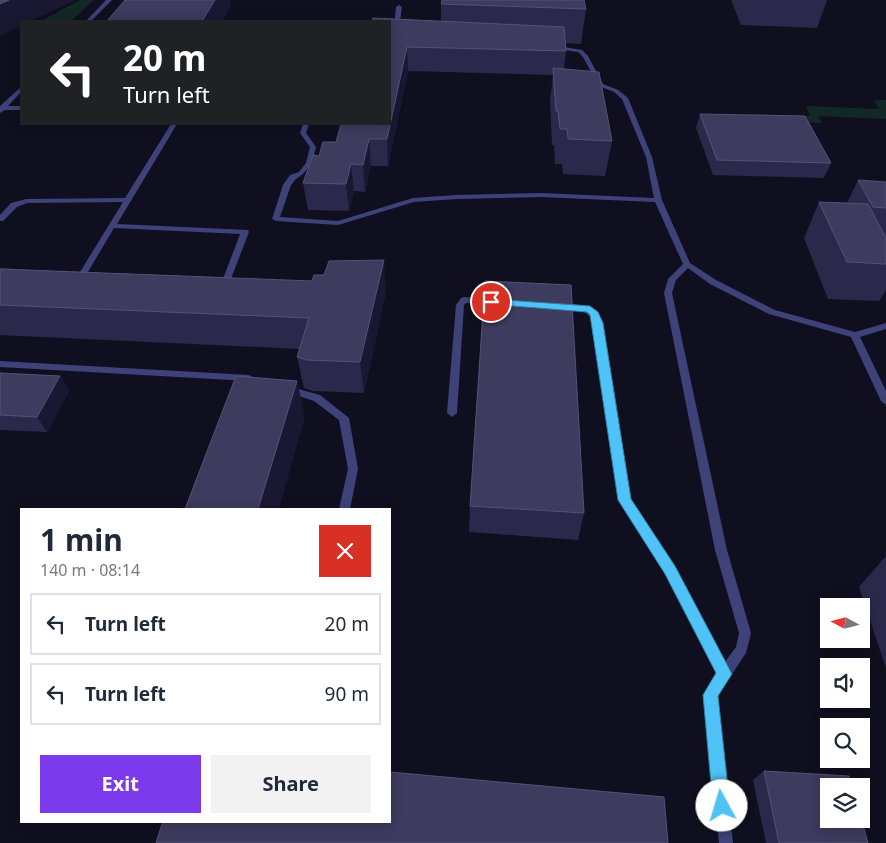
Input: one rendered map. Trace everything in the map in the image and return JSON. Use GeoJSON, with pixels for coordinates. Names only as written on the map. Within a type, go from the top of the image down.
{"type":"FeatureCollection","features":[{"type":"Feature","properties":{"kind":"street"},"geometry":{"type":"LineString","coordinates":[[89,20],[109,0]]}},
{"type":"Feature","properties":{"kind":"street"},"geometry":{"type":"LineString","coordinates":[[391,28],[396,28],[399,7]]}},
{"type":"Feature","properties":{"kind":"street"},"geometry":{"type":"LineString","coordinates":[[542,47],[567,48],[580,51],[585,56],[601,86],[625,98],[649,157],[658,200],[687,264],[713,282],[772,312],[855,335],[886,326]]}},
{"type":"Feature","properties":{"kind":"street"},"geometry":{"type":"LineString","coordinates":[[1,109],[20,90]]}},
{"type":"Feature","properties":{"kind":"street"},"geometry":{"type":"LineString","coordinates":[[1,109],[20,108]]}},
{"type":"Feature","properties":{"kind":"street"},"geometry":{"type":"LineString","coordinates":[[90,277],[76,277],[111,226],[173,125]]}},
{"type":"Feature","properties":{"kind":"street"},"geometry":{"type":"LineString","coordinates":[[306,125],[303,132],[314,146],[309,163],[287,185],[276,219],[338,224],[413,200],[457,197],[561,195],[658,200]]}},
{"type":"Feature","properties":{"kind":"street"},"geometry":{"type":"LineString","coordinates":[[0,219],[14,205],[26,201],[127,200]]}},
{"type":"Feature","properties":{"kind":"street"},"geometry":{"type":"LineString","coordinates":[[111,226],[245,232],[226,282],[206,281]]}},
{"type":"Feature","properties":{"kind":"street"},"geometry":{"type":"LineString","coordinates":[[687,264],[672,279],[668,293],[722,550],[745,633],[742,649],[710,695],[726,843]]}},
{"type":"Feature","properties":{"kind":"street"},"geometry":{"type":"LineString","coordinates":[[452,413],[460,304],[464,300],[501,302]]}},
{"type":"Feature","properties":{"kind":"street"},"geometry":{"type":"LineString","coordinates":[[550,306],[590,309],[595,314],[598,323],[625,500],[670,570],[725,674]]}},
{"type":"Feature","properties":{"kind":"street"},"geometry":{"type":"LineString","coordinates":[[855,335],[886,401]]}},
{"type":"Feature","properties":{"kind":"street"},"geometry":{"type":"LineString","coordinates":[[0,364],[263,381]]}},
{"type":"Feature","properties":{"kind":"street"},"geometry":{"type":"LineString","coordinates":[[278,386],[317,398],[344,418],[352,469],[344,508]]}},
{"type":"Feature","properties":{"kind":"green space"},"geometry":{"type":"Polygon","coordinates":[[[80,0],[94,0],[72,20],[43,20],[80,0]]]}},
{"type":"Feature","properties":{"kind":"green space"},"geometry":{"type":"Polygon","coordinates":[[[874,100],[886,100],[886,119],[818,116],[822,123],[750,120],[748,114],[810,116],[806,106],[879,109],[874,100]]]}},
{"type":"Feature","properties":{"kind":"building"},"geometry":{"type":"Polygon","coordinates":[[[0,0],[9,0],[0,4],[0,0]]]}},
{"type":"Feature","properties":{"kind":"building"},"geometry":{"type":"Polygon","coordinates":[[[125,0],[215,0],[203,20],[108,20],[125,0]]]}},
{"type":"Feature","properties":{"kind":"building"},"geometry":{"type":"Polygon","coordinates":[[[442,0],[584,0],[586,9],[441,4],[442,0]]]}},
{"type":"Feature","properties":{"kind":"building"},"geometry":{"type":"Polygon","coordinates":[[[373,18],[564,27],[566,51],[407,47],[391,121],[391,20],[372,20],[373,18]]]}},
{"type":"Feature","properties":{"kind":"building"},"geometry":{"type":"Polygon","coordinates":[[[553,68],[599,72],[612,141],[568,139],[567,129],[560,129],[558,111],[556,111],[553,68]]]}},
{"type":"Feature","properties":{"kind":"building"},"geometry":{"type":"Polygon","coordinates":[[[700,114],[805,116],[831,163],[717,160],[700,114]]]}},
{"type":"Feature","properties":{"kind":"building"},"geometry":{"type":"Polygon","coordinates":[[[341,125],[390,125],[387,139],[369,139],[363,165],[351,164],[346,184],[303,183],[313,155],[319,156],[323,142],[336,142],[341,125]]]}},
{"type":"Feature","properties":{"kind":"building"},"geometry":{"type":"Polygon","coordinates":[[[858,180],[886,182],[886,208],[873,207],[858,180]]]}},
{"type":"Feature","properties":{"kind":"building"},"geometry":{"type":"Polygon","coordinates":[[[819,202],[868,204],[886,238],[886,264],[847,262],[819,202]]]}},
{"type":"Feature","properties":{"kind":"building"},"geometry":{"type":"Polygon","coordinates":[[[384,260],[360,362],[307,360],[297,357],[309,318],[0,305],[0,269],[312,281],[314,275],[324,275],[329,261],[384,260]]]}},
{"type":"Feature","properties":{"kind":"building"},"geometry":{"type":"Polygon","coordinates":[[[485,281],[571,285],[584,513],[470,506],[485,281]]]}},
{"type":"Feature","properties":{"kind":"building"},"geometry":{"type":"Polygon","coordinates":[[[0,373],[60,376],[37,417],[0,415],[0,373]]]}},
{"type":"Feature","properties":{"kind":"building"},"geometry":{"type":"Polygon","coordinates":[[[236,376],[297,381],[258,508],[185,508],[236,376]]]}},
{"type":"Feature","properties":{"kind":"building"},"geometry":{"type":"Polygon","coordinates":[[[764,771],[849,776],[850,778],[820,778],[820,828],[864,828],[868,843],[779,843],[764,771]]]}},
{"type":"Feature","properties":{"kind":"building"},"geometry":{"type":"Polygon","coordinates":[[[391,772],[664,797],[668,843],[156,843],[162,823],[391,823],[391,772]]]}},
{"type":"Feature","properties":{"kind":"route"},"geometry":{"type":"LineString","coordinates":[[491,302],[590,309],[595,314],[598,323],[625,500],[670,570],[725,674],[710,695],[722,806]]}}]}
